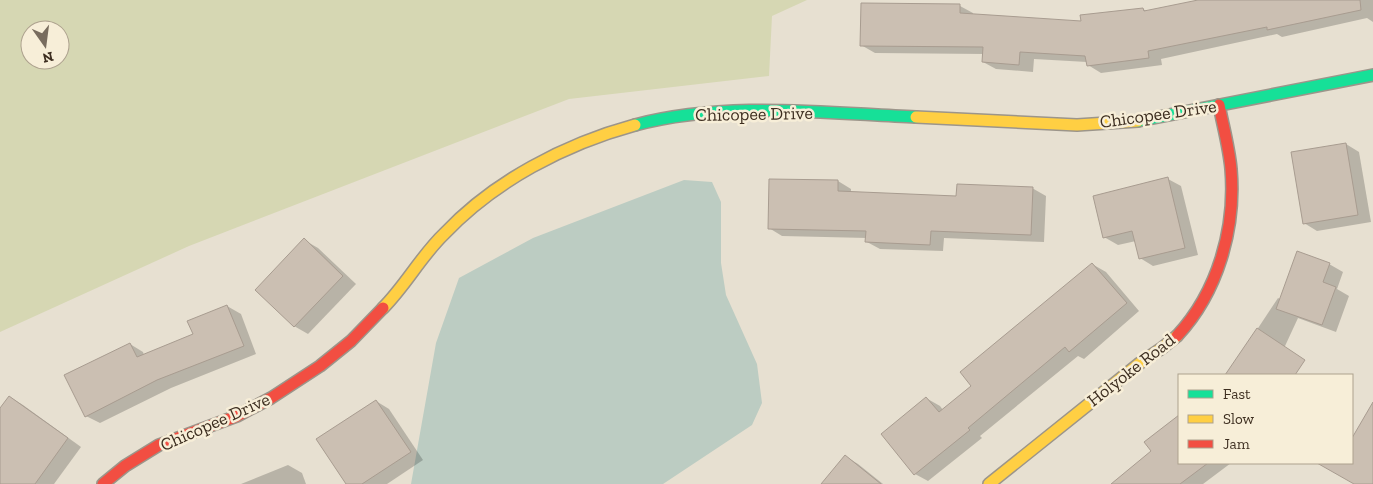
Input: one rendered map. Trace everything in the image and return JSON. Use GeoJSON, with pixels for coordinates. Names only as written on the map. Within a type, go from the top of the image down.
{"type":"FeatureCollection","features":[{"type":"Feature","properties":{"kind":"street","name":"Chicopee Drive"},"geometry":{"type":"LineString","coordinates":[[103,484],[125,466],[159,445],[237,416],[271,398],[320,366],[351,342],[393,298],[443,234],[472,208],[500,187],[534,166],[587,140],[624,128],[662,118],[720,111],[786,111],[1077,125],[1136,121],[1373,74]]}},
{"type":"Feature","properties":{"kind":"street","name":"Holyoke Road"},"geometry":{"type":"LineString","coordinates":[[989,484],[1140,363],[1157,352],[1182,330],[1202,303],[1212,282],[1224,247],[1231,209],[1231,170],[1219,105]]}},
{"type":"Feature","properties":{"kind":"green space"},"geometry":{"type":"Polygon","coordinates":[[[0,0],[807,0],[772,16],[769,76],[569,99],[189,246],[0,332],[0,0]]]}},
{"type":"Feature","properties":{"kind":"shaded area"},"geometry":{"type":"Polygon","coordinates":[[[684,180],[712,182],[721,202],[721,263],[726,295],[757,364],[762,403],[752,425],[663,484],[411,484],[436,343],[459,278],[533,238],[684,180]]]}},
{"type":"Feature","properties":{"kind":"building"},"geometry":{"type":"Polygon","coordinates":[[[1198,0],[1360,0],[1361,10],[1267,30],[1267,27],[1148,51],[1149,58],[1087,66],[1085,56],[1020,52],[1019,65],[982,62],[983,47],[860,46],[861,3],[960,4],[960,13],[1081,21],[1080,15],[1143,8],[1144,11],[1198,0]]]}},
{"type":"Feature","properties":{"kind":"building"},"geometry":{"type":"Polygon","coordinates":[[[1346,143],[1358,215],[1303,224],[1291,152],[1346,143]]]}},
{"type":"Feature","properties":{"kind":"building"},"geometry":{"type":"Polygon","coordinates":[[[1168,177],[1185,248],[1139,259],[1132,231],[1103,238],[1093,196],[1168,177]]]}},
{"type":"Feature","properties":{"kind":"building"},"geometry":{"type":"Polygon","coordinates":[[[769,179],[838,180],[838,191],[956,196],[957,184],[1033,187],[1031,235],[931,231],[930,245],[865,242],[866,231],[768,229],[769,179]]]}},
{"type":"Feature","properties":{"kind":"building"},"geometry":{"type":"Polygon","coordinates":[[[304,238],[343,276],[294,327],[255,290],[304,238]]]}},
{"type":"Feature","properties":{"kind":"building"},"geometry":{"type":"Polygon","coordinates":[[[1297,251],[1330,263],[1323,282],[1336,287],[1322,325],[1276,309],[1297,251]]]}},
{"type":"Feature","properties":{"kind":"building"},"geometry":{"type":"Polygon","coordinates":[[[1092,263],[1127,303],[1069,352],[1065,347],[968,428],[970,430],[914,475],[881,434],[926,397],[939,412],[971,386],[960,372],[1092,263]]]}},
{"type":"Feature","properties":{"kind":"building"},"geometry":{"type":"Polygon","coordinates":[[[227,305],[244,346],[157,380],[85,417],[64,375],[130,343],[137,357],[193,334],[187,321],[227,305]]]}},
{"type":"Feature","properties":{"kind":"building"},"geometry":{"type":"Polygon","coordinates":[[[1257,328],[1305,360],[1296,374],[1226,374],[1257,328]]]}},
{"type":"Feature","properties":{"kind":"building"},"geometry":{"type":"Polygon","coordinates":[[[9,396],[68,438],[35,484],[0,484],[0,408],[9,396]]]}},
{"type":"Feature","properties":{"kind":"building"},"geometry":{"type":"Polygon","coordinates":[[[376,400],[411,452],[362,484],[346,484],[316,439],[376,400]]]}},
{"type":"Feature","properties":{"kind":"building"},"geometry":{"type":"Polygon","coordinates":[[[1373,402],[1373,484],[1354,484],[1319,464],[1353,464],[1353,436],[1373,402]]]}},
{"type":"Feature","properties":{"kind":"building"},"geometry":{"type":"Polygon","coordinates":[[[1178,416],[1178,464],[1207,464],[1180,484],[1111,484],[1151,451],[1144,442],[1178,416]]]}},
{"type":"Feature","properties":{"kind":"building"},"geometry":{"type":"Polygon","coordinates":[[[845,455],[881,484],[821,484],[845,455]]]}},
{"type":"Feature","properties":{"kind":"traffic: fast"},"geometry":{"type":"LineString","coordinates":[[1138,121],[1373,75]]}},
{"type":"Feature","properties":{"kind":"traffic: fast"},"geometry":{"type":"LineString","coordinates":[[635,125],[704,113],[739,111],[810,111],[916,117]]}},
{"type":"Feature","properties":{"kind":"traffic: slow"},"geometry":{"type":"LineString","coordinates":[[916,117],[1077,125],[1138,121]]}},
{"type":"Feature","properties":{"kind":"traffic: slow"},"geometry":{"type":"LineString","coordinates":[[383,308],[436,243],[485,197],[508,181],[557,154],[609,133],[635,125]]}},
{"type":"Feature","properties":{"kind":"traffic: slow"},"geometry":{"type":"LineString","coordinates":[[989,484],[1140,363],[1177,336]]}},
{"type":"Feature","properties":{"kind":"traffic: jam"},"geometry":{"type":"LineString","coordinates":[[1177,336],[1203,300],[1221,258],[1227,236],[1232,191],[1231,169],[1219,105]]}},
{"type":"Feature","properties":{"kind":"traffic: jam"},"geometry":{"type":"LineString","coordinates":[[103,484],[125,466],[159,445],[237,416],[271,398],[320,366],[351,341],[383,308]]}}]}
